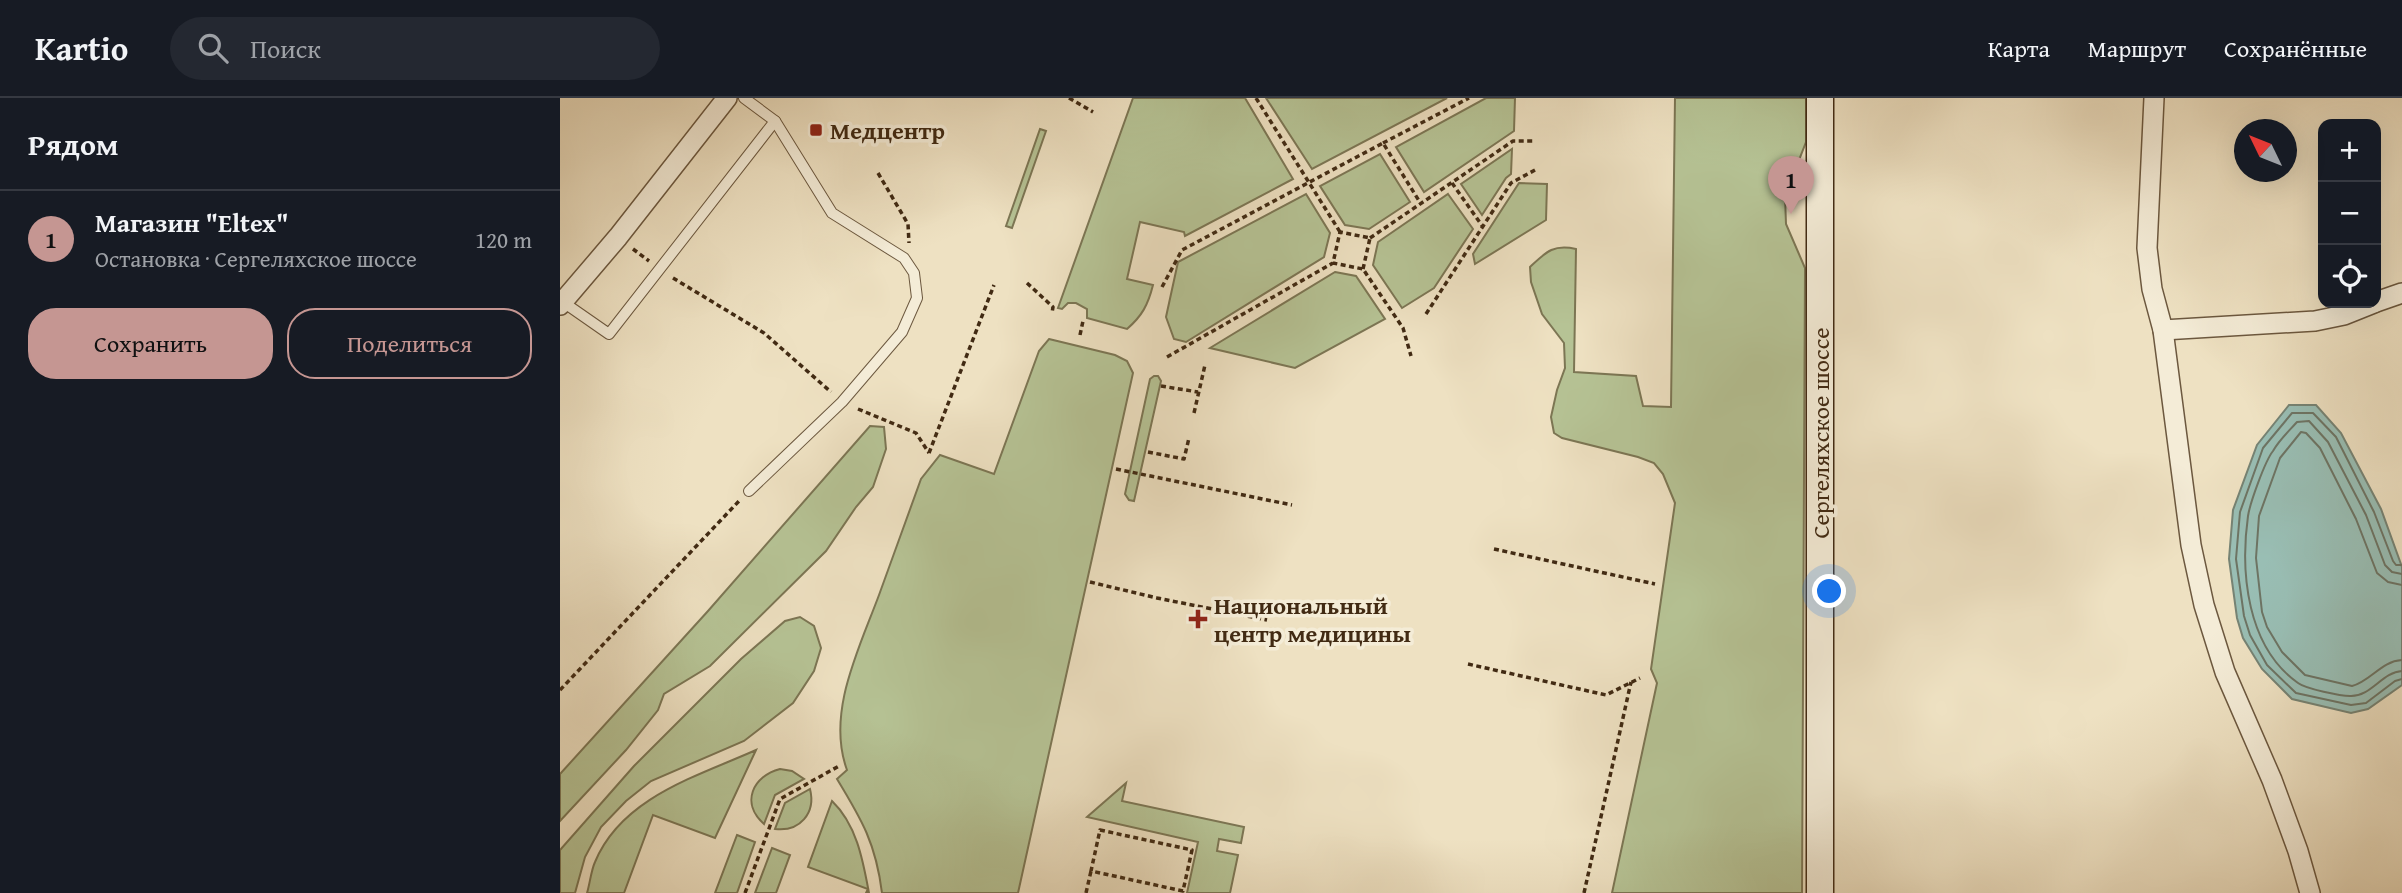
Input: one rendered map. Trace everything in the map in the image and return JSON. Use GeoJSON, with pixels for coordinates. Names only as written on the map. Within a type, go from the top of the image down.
{"type":"FeatureCollection","features":[{"type":"Feature","properties":{"kind":"main road","name":"Сергеляхское шоссе"},"geometry":{"type":"LineString","coordinates":[[1820,98],[1820,893]]}},
{"type":"Feature","properties":{"kind":"street"},"geometry":{"type":"LineString","coordinates":[[561,304],[618,237],[727,98]]}},
{"type":"Feature","properties":{"kind":"street"},"geometry":{"type":"LineString","coordinates":[[2154,98],[2147,248],[2152,289],[2163,330],[2191,545],[2204,605],[2224,672],[2272,780],[2298,850],[2310,893]]}},
{"type":"Feature","properties":{"kind":"street"},"geometry":{"type":"LineString","coordinates":[[2381,300],[2402,293]]}},
{"type":"Feature","properties":{"kind":"street"},"geometry":{"type":"LineString","coordinates":[[2163,330],[2315,321],[2344,315],[2361,308]]}},
{"type":"Feature","properties":{"kind":"lane"},"geometry":{"type":"LineString","coordinates":[[744,98],[775,121],[832,213],[904,258],[914,273],[917,298],[902,332],[842,402],[749,491]]}},
{"type":"Feature","properties":{"kind":"lane"},"geometry":{"type":"LineString","coordinates":[[561,304],[609,334],[775,121]]}},
{"type":"Feature","properties":{"kind":"path"},"geometry":{"type":"LineString","coordinates":[[1069,98],[1093,112]]}},
{"type":"Feature","properties":{"kind":"path"},"geometry":{"type":"LineString","coordinates":[[1256,98],[1339,232],[1333,262]]}},
{"type":"Feature","properties":{"kind":"path"},"geometry":{"type":"LineString","coordinates":[[1162,287],[1182,250],[1469,98]]}},
{"type":"Feature","properties":{"kind":"path"},"geometry":{"type":"LineString","coordinates":[[1363,269],[1370,238],[1513,141],[1535,141]]}},
{"type":"Feature","properties":{"kind":"path"},"geometry":{"type":"LineString","coordinates":[[1383,143],[1421,204]]}},
{"type":"Feature","properties":{"kind":"path"},"geometry":{"type":"LineString","coordinates":[[1426,314],[1511,183],[1535,170]]}},
{"type":"Feature","properties":{"kind":"path"},"geometry":{"type":"LineString","coordinates":[[878,173],[908,224],[910,239],[904,258]]}},
{"type":"Feature","properties":{"kind":"path"},"geometry":{"type":"LineString","coordinates":[[1452,182],[1483,227]]}},
{"type":"Feature","properties":{"kind":"path"},"geometry":{"type":"LineString","coordinates":[[1339,232],[1370,238]]}},
{"type":"Feature","properties":{"kind":"path"},"geometry":{"type":"LineString","coordinates":[[618,237],[660,270],[764,333]]}},
{"type":"Feature","properties":{"kind":"path"},"geometry":{"type":"LineString","coordinates":[[1167,357],[1333,262],[1363,269],[1403,328],[1411,355]]}},
{"type":"Feature","properties":{"kind":"path"},"geometry":{"type":"LineString","coordinates":[[1027,284],[1053,307],[1052,313]]}},
{"type":"Feature","properties":{"kind":"path"},"geometry":{"type":"LineString","coordinates":[[916,433],[929,453],[994,285]]}},
{"type":"Feature","properties":{"kind":"path"},"geometry":{"type":"LineString","coordinates":[[1080,335],[1083,321]]}},
{"type":"Feature","properties":{"kind":"path"},"geometry":{"type":"LineString","coordinates":[[1194,413],[1205,365]]}},
{"type":"Feature","properties":{"kind":"path"},"geometry":{"type":"LineString","coordinates":[[1161,386],[1198,392]]}},
{"type":"Feature","properties":{"kind":"path"},"geometry":{"type":"LineString","coordinates":[[1148,452],[1184,459],[1189,438]]}},
{"type":"Feature","properties":{"kind":"path"},"geometry":{"type":"LineString","coordinates":[[1116,469],[1292,505]]}},
{"type":"Feature","properties":{"kind":"path"},"geometry":{"type":"LineString","coordinates":[[560,690],[749,491]]}},
{"type":"Feature","properties":{"kind":"path"},"geometry":{"type":"LineString","coordinates":[[1494,549],[1655,584]]}},
{"type":"Feature","properties":{"kind":"path"},"geometry":{"type":"LineString","coordinates":[[1090,582],[1267,620]]}},
{"type":"Feature","properties":{"kind":"path"},"geometry":{"type":"LineString","coordinates":[[1468,664],[1606,695],[1640,678]]}},
{"type":"Feature","properties":{"kind":"path"},"geometry":{"type":"LineString","coordinates":[[1584,893],[1631,682]]}},
{"type":"Feature","properties":{"kind":"path"},"geometry":{"type":"LineString","coordinates":[[745,893],[780,799],[839,766]]}},
{"type":"Feature","properties":{"kind":"path"},"geometry":{"type":"LineString","coordinates":[[1086,893],[1100,830],[1192,850],[1183,891],[1091,871]]}},
{"type":"Feature","properties":{"kind":"green space"},"geometry":{"type":"Polygon","coordinates":[[[1133,98],[1245,98],[1293,179],[1185,236],[1184,232],[1140,222],[1127,279],[1153,285],[1144,310],[1127,329],[1087,318],[1087,309],[1076,303],[1068,303],[1062,309],[1058,308],[1133,98]]]}},
{"type":"Feature","properties":{"kind":"green space"},"geometry":{"type":"Polygon","coordinates":[[[1266,98],[1447,98],[1312,169],[1266,98]]]}},
{"type":"Feature","properties":{"kind":"green space"},"geometry":{"type":"Polygon","coordinates":[[[1486,98],[1515,98],[1514,131],[1424,192],[1396,147],[1486,98]]]}},
{"type":"Feature","properties":{"kind":"green space"},"geometry":{"type":"Polygon","coordinates":[[[1675,98],[1806,98],[1806,142],[1785,196],[1786,224],[1805,268],[1802,893],[1612,893],[1657,683],[1651,669],[1675,503],[1663,474],[1654,463],[1562,438],[1554,433],[1551,417],[1565,368],[1564,343],[1542,314],[1531,282],[1530,267],[1550,251],[1561,248],[1576,249],[1574,372],[1636,376],[1643,406],[1671,407],[1675,98]]]}},
{"type":"Feature","properties":{"kind":"green space"},"geometry":{"type":"Polygon","coordinates":[[[1040,129],[1046,131],[1012,228],[1006,226],[1040,129]]]}},
{"type":"Feature","properties":{"kind":"green space"},"geometry":{"type":"Polygon","coordinates":[[[1512,149],[1511,174],[1482,215],[1461,184],[1512,149]]]}},
{"type":"Feature","properties":{"kind":"green space"},"geometry":{"type":"Polygon","coordinates":[[[1380,154],[1410,202],[1369,229],[1345,225],[1320,186],[1380,154]]]}},
{"type":"Feature","properties":{"kind":"green space"},"geometry":{"type":"Polygon","coordinates":[[[1519,183],[1547,184],[1546,220],[1475,264],[1473,254],[1519,183]]]}},
{"type":"Feature","properties":{"kind":"green space"},"geometry":{"type":"Polygon","coordinates":[[[1306,194],[1330,233],[1324,257],[1186,342],[1174,339],[1166,317],[1178,262],[1306,194]]]}},
{"type":"Feature","properties":{"kind":"green space"},"geometry":{"type":"Polygon","coordinates":[[[1448,194],[1473,229],[1434,288],[1402,308],[1373,265],[1378,242],[1448,194]]]}},
{"type":"Feature","properties":{"kind":"green space"},"geometry":{"type":"Polygon","coordinates":[[[1335,272],[1356,276],[1385,319],[1295,368],[1210,348],[1335,272]]]}},
{"type":"Feature","properties":{"kind":"green space"},"geometry":{"type":"Polygon","coordinates":[[[1049,339],[1115,355],[1127,361],[1133,373],[1018,893],[882,893],[876,860],[867,833],[837,779],[847,770],[840,726],[848,681],[921,479],[940,455],[994,474],[1039,351],[1049,339]]]}},
{"type":"Feature","properties":{"kind":"green space"},"geometry":{"type":"Polygon","coordinates":[[[1158,376],[1161,381],[1134,501],[1129,500],[1125,494],[1150,379],[1158,376]]]}},
{"type":"Feature","properties":{"kind":"green space"},"geometry":{"type":"Polygon","coordinates":[[[870,426],[884,427],[886,449],[873,487],[826,551],[710,666],[664,694],[658,710],[626,750],[560,821],[560,774],[870,426]]]}},
{"type":"Feature","properties":{"kind":"green space"},"geometry":{"type":"Polygon","coordinates":[[[800,617],[814,626],[821,648],[814,671],[793,703],[744,741],[651,781],[626,801],[601,827],[585,857],[575,893],[560,893],[560,850],[634,766],[741,659],[785,621],[800,617]]]}},
{"type":"Feature","properties":{"kind":"green space"},"geometry":{"type":"Polygon","coordinates":[[[756,750],[715,838],[653,815],[624,893],[587,893],[595,862],[607,840],[623,821],[664,791],[756,750]]]}},
{"type":"Feature","properties":{"kind":"green space"},"geometry":{"type":"Polygon","coordinates":[[[780,769],[792,771],[804,779],[775,795],[764,824],[753,808],[753,791],[763,778],[780,769]]]}},
{"type":"Feature","properties":{"kind":"green space"},"geometry":{"type":"Polygon","coordinates":[[[1126,783],[1122,801],[1244,827],[1241,843],[1219,839],[1217,851],[1238,855],[1230,893],[1187,893],[1198,842],[1087,817],[1126,783]]]}},
{"type":"Feature","properties":{"kind":"green space"},"geometry":{"type":"Polygon","coordinates":[[[810,789],[811,806],[804,819],[792,827],[775,829],[785,803],[810,789]]]}},
{"type":"Feature","properties":{"kind":"green space"},"geometry":{"type":"Polygon","coordinates":[[[832,801],[853,832],[861,856],[869,893],[866,893],[868,889],[808,867],[832,801]]]}},
{"type":"Feature","properties":{"kind":"green space"},"geometry":{"type":"Polygon","coordinates":[[[737,835],[755,842],[737,893],[715,893],[737,835]]]}},
{"type":"Feature","properties":{"kind":"green space"},"geometry":{"type":"Polygon","coordinates":[[[772,848],[790,855],[776,893],[755,893],[772,848]]]}},
{"type":"Feature","properties":{"kind":"water"},"geometry":{"type":"Polygon","coordinates":[[[2289,405],[2316,405],[2341,433],[2381,509],[2402,567],[2402,685],[2368,709],[2351,713],[2292,699],[2262,669],[2243,638],[2237,618],[2229,559],[2233,510],[2257,445],[2289,405]]]}},
{"type":"Feature","properties":{"kind":"place","name":"Медцентр"},"geometry":{"type":"Point","coordinates":[816,130]}},
{"type":"Feature","properties":{"kind":"place","name":"Магазин \"Eltex\""},"geometry":{"type":"Point","coordinates":[1791,214]}},
{"type":"Feature","properties":{"kind":"place","name":"Национальный центр медицины"},"geometry":{"type":"Point","coordinates":[1198,619]}}]}
